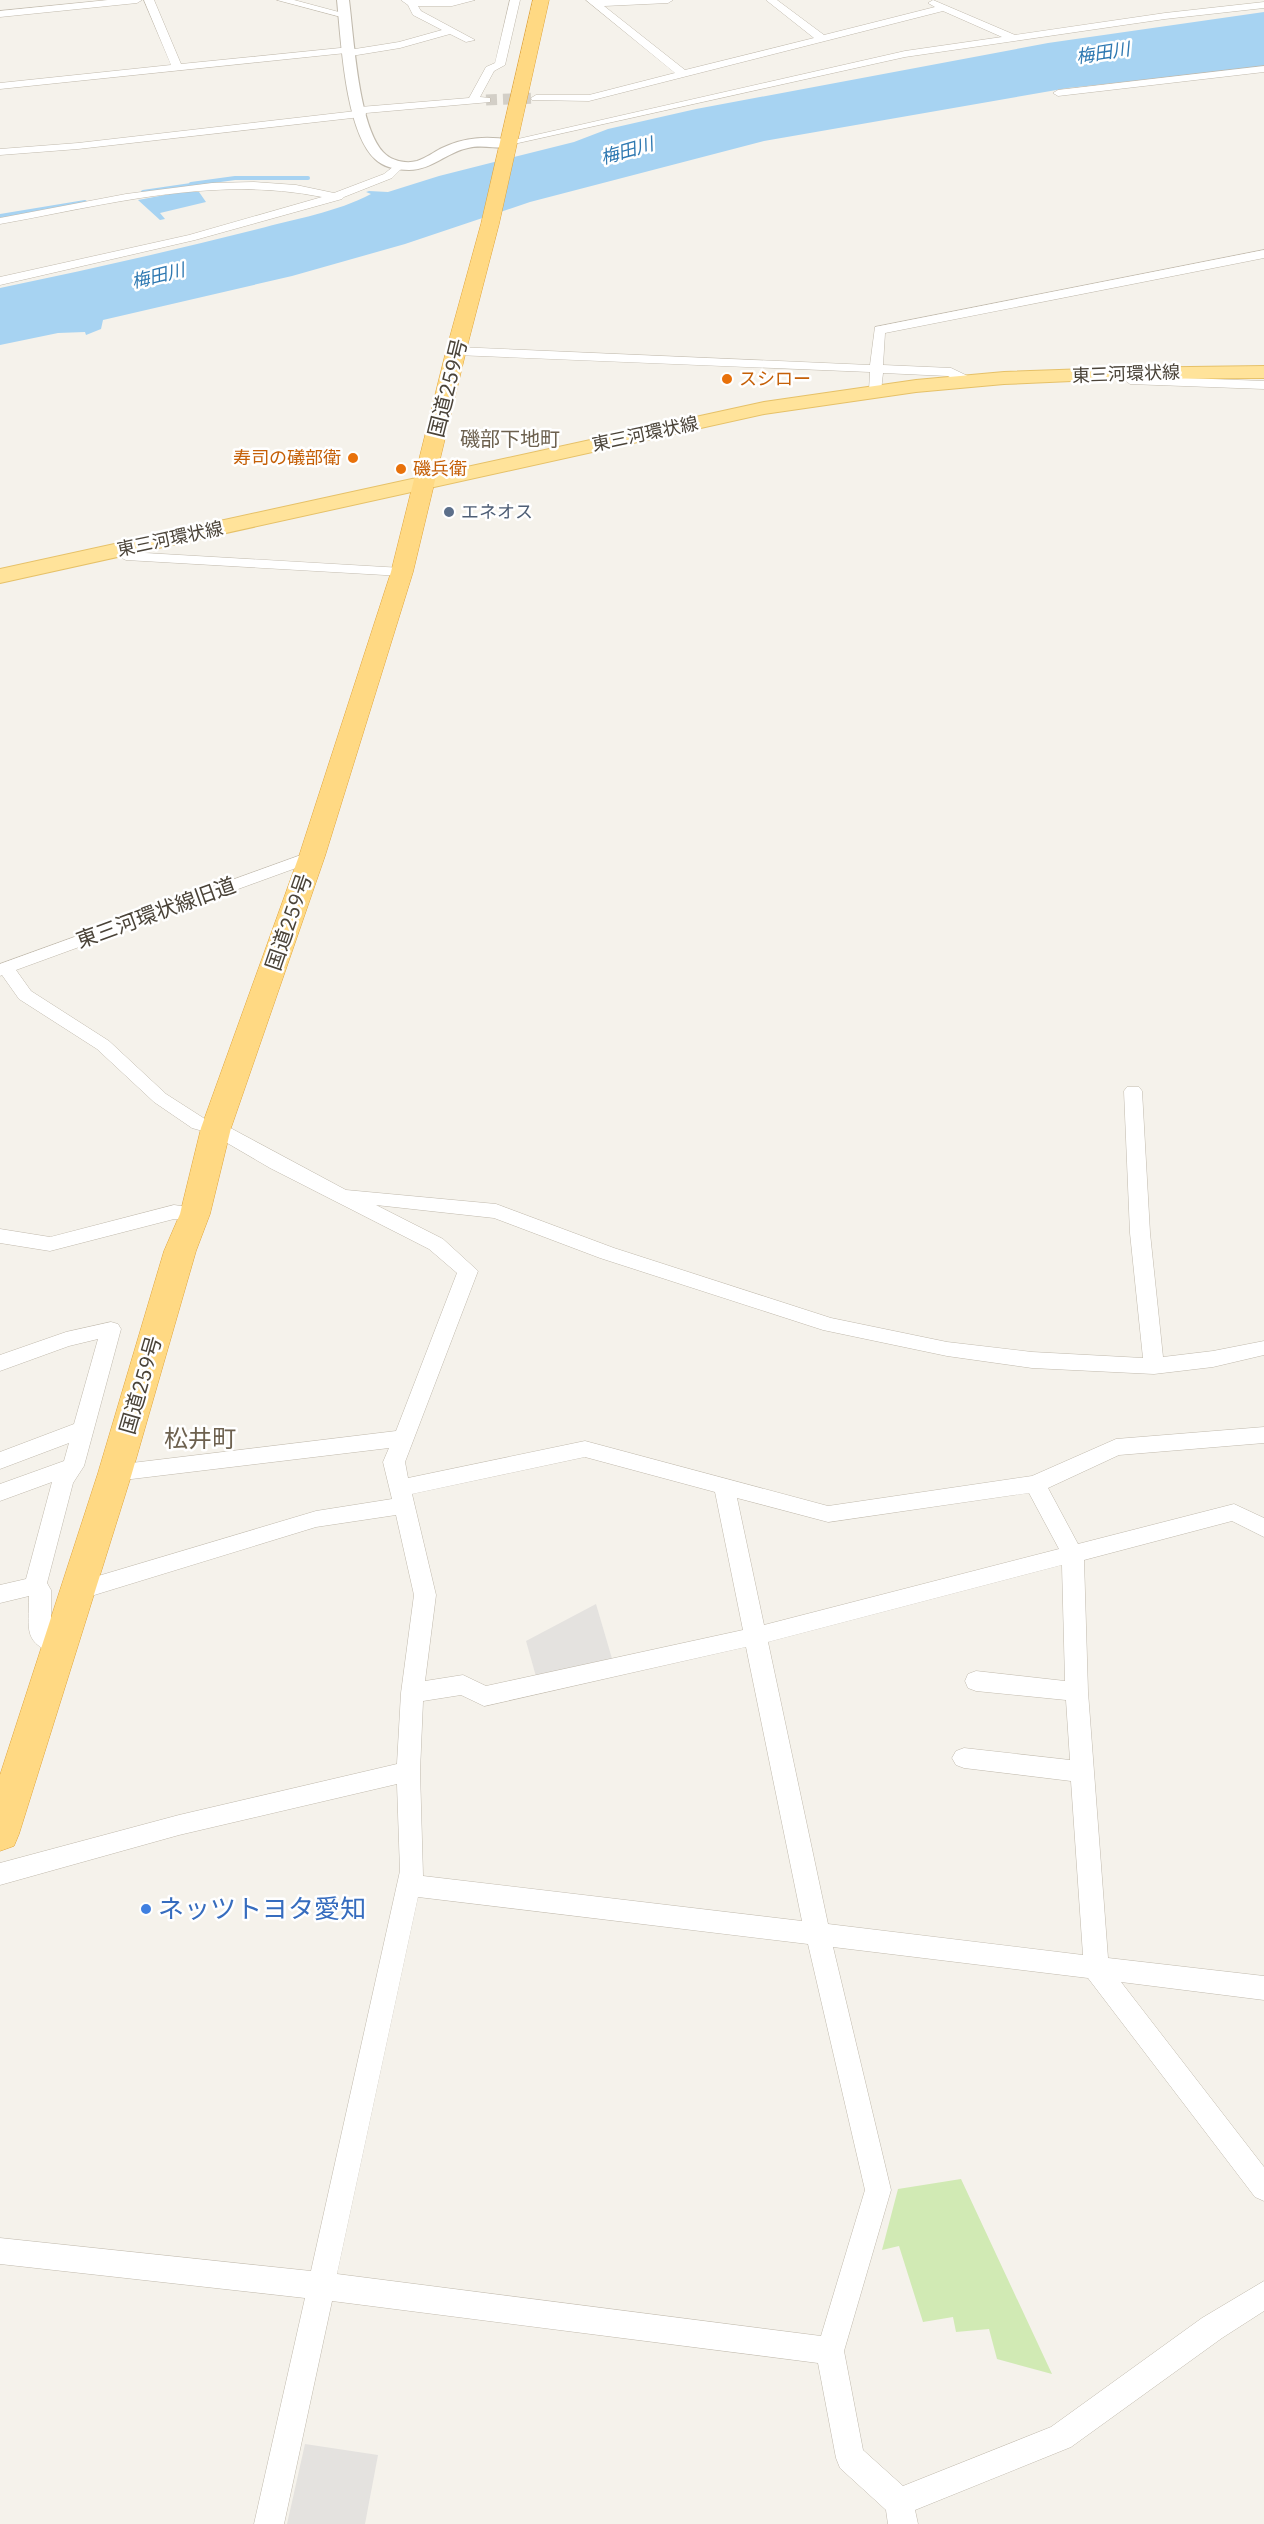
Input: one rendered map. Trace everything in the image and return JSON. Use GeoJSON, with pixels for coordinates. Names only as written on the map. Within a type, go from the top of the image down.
{"type":"FeatureCollection","features":[{"type":"Feature","properties":{"kind":"highway","name":"国道259号"},"geometry":{"type":"LineString","coordinates":[[0,1834],[115,1473],[180,1251],[195,1214],[216,1128],[312,856],[402,572],[509,144],[519,39],[541,0]]}},
{"type":"Feature","properties":{"kind":"main road","name":"東三河環状線"},"geometry":{"type":"LineString","coordinates":[[0,576],[764,408],[875,391],[967,381],[1121,373],[1264,372]]}},
{"type":"Feature","properties":{"kind":"street"},"geometry":{"type":"LineString","coordinates":[[0,14],[137,0]]}},
{"type":"Feature","properties":{"kind":"street"},"geometry":{"type":"LineString","coordinates":[[149,0],[177,68]]}},
{"type":"Feature","properties":{"kind":"street"},"geometry":{"type":"LineString","coordinates":[[282,0],[345,15]]}},
{"type":"Feature","properties":{"kind":"street"},"geometry":{"type":"LineString","coordinates":[[343,0],[363,126],[376,152],[387,161],[399,165],[417,166],[463,143],[488,141],[509,144],[866,62],[1013,38],[1264,5]]}},
{"type":"Feature","properties":{"kind":"street"},"geometry":{"type":"LineString","coordinates":[[409,2],[452,3],[470,0]]}},
{"type":"Feature","properties":{"kind":"street"},"geometry":{"type":"LineString","coordinates":[[0,152],[78,146],[480,100],[490,69],[500,65],[519,39],[515,0]]}},
{"type":"Feature","properties":{"kind":"street"},"geometry":{"type":"LineString","coordinates":[[593,1],[669,0]]}},
{"type":"Feature","properties":{"kind":"street"},"geometry":{"type":"LineString","coordinates":[[771,0],[822,39]]}},
{"type":"Feature","properties":{"kind":"street"},"geometry":{"type":"LineString","coordinates":[[925,0],[1013,38]]}},
{"type":"Feature","properties":{"kind":"street"},"geometry":{"type":"LineString","coordinates":[[593,1],[682,74]]}},
{"type":"Feature","properties":{"kind":"street"},"geometry":{"type":"LineString","coordinates":[[409,2],[417,13],[470,40]]}},
{"type":"Feature","properties":{"kind":"street"},"geometry":{"type":"LineString","coordinates":[[536,98],[589,98],[944,8]]}},
{"type":"Feature","properties":{"kind":"street"},"geometry":{"type":"LineString","coordinates":[[1,83],[350,51],[400,45],[451,30]]}},
{"type":"Feature","properties":{"kind":"street"},"geometry":{"type":"LineString","coordinates":[[1058,93],[1264,69]]}},
{"type":"Feature","properties":{"kind":"street"},"geometry":{"type":"LineString","coordinates":[[589,98],[635,114]]}},
{"type":"Feature","properties":{"kind":"street"},"geometry":{"type":"LineString","coordinates":[[0,281],[191,238],[338,197],[388,176],[399,165]]}},
{"type":"Feature","properties":{"kind":"street"},"geometry":{"type":"LineString","coordinates":[[1,217],[205,185],[275,185],[309,189],[338,197]]}},
{"type":"Feature","properties":{"kind":"street"},"geometry":{"type":"LineString","coordinates":[[875,391],[879,330],[1264,254]]}},
{"type":"Feature","properties":{"kind":"street"},"geometry":{"type":"LineString","coordinates":[[456,351],[951,372],[967,381]]}},
{"type":"Feature","properties":{"kind":"street"},"geometry":{"type":"LineString","coordinates":[[1121,373],[1130,380],[1264,385]]}},
{"type":"Feature","properties":{"kind":"street"},"geometry":{"type":"LineString","coordinates":[[114,551],[126,556],[402,572]]}},
{"type":"Feature","properties":{"kind":"street","name":"東三河環状線旧道"},"geometry":{"type":"LineString","coordinates":[[3,969],[312,856]]}},
{"type":"Feature","properties":{"kind":"street"},"geometry":{"type":"LineString","coordinates":[[3,969],[25,995],[103,1045],[160,1098],[199,1124],[216,1128],[337,1195],[436,1244],[468,1271],[394,1462],[425,1595],[412,1693],[408,1771],[412,1871],[269,2524]]}},
{"type":"Feature","properties":{"kind":"street"},"geometry":{"type":"LineString","coordinates":[[1133,1091],[1140,1233],[1154,1366]]}},
{"type":"Feature","properties":{"kind":"street"},"geometry":{"type":"LineString","coordinates":[[337,1195],[496,1210],[607,1253],[830,1325],[947,1349],[1032,1360],[1154,1366],[1213,1359],[1264,1348]]}},
{"type":"Feature","properties":{"kind":"street"},"geometry":{"type":"LineString","coordinates":[[0,1236],[50,1244],[174,1212],[195,1214]]}},
{"type":"Feature","properties":{"kind":"street"},"geometry":{"type":"LineString","coordinates":[[0,1363],[66,1339],[111,1329],[73,1466],[63,1481],[35,1586]]}},
{"type":"Feature","properties":{"kind":"street"},"geometry":{"type":"LineString","coordinates":[[0,1461],[83,1429]]}},
{"type":"Feature","properties":{"kind":"street"},"geometry":{"type":"LineString","coordinates":[[78,1591],[316,1519],[585,1449],[828,1514],[1035,1484],[1116,1447],[1264,1435]]}},
{"type":"Feature","properties":{"kind":"street"},"geometry":{"type":"LineString","coordinates":[[115,1473],[403,1438]]}},
{"type":"Feature","properties":{"kind":"street"},"geometry":{"type":"LineString","coordinates":[[0,1493],[73,1466]]}},
{"type":"Feature","properties":{"kind":"street"},"geometry":{"type":"LineString","coordinates":[[1035,1484],[1074,1554],[1077,1692],[1096,1969],[1264,2187]]}},
{"type":"Feature","properties":{"kind":"street"},"geometry":{"type":"LineString","coordinates":[[724,1486],[817,1932],[878,2190],[830,2351],[850,2458],[901,2513],[1061,2437],[1212,2328],[1264,2295]]}},
{"type":"Feature","properties":{"kind":"street"},"geometry":{"type":"LineString","coordinates":[[412,1693],[463,1685],[484,1696],[756,1636],[1234,1512],[1264,1528]]}},
{"type":"Feature","properties":{"kind":"street"},"geometry":{"type":"LineString","coordinates":[[0,1594],[35,1586]]}},
{"type":"Feature","properties":{"kind":"street"},"geometry":{"type":"LineString","coordinates":[[35,1586],[40,1590],[40,1635],[60,1647]]}},
{"type":"Feature","properties":{"kind":"street"},"geometry":{"type":"LineString","coordinates":[[976,1681],[1077,1692]]}},
{"type":"Feature","properties":{"kind":"street"},"geometry":{"type":"LineString","coordinates":[[964,1758],[1083,1772]]}},
{"type":"Feature","properties":{"kind":"street"},"geometry":{"type":"LineString","coordinates":[[0,1874],[179,1825],[408,1771]]}},
{"type":"Feature","properties":{"kind":"street"},"geometry":{"type":"LineString","coordinates":[[409,1885],[817,1932],[1096,1969],[1264,1988]]}},
{"type":"Feature","properties":{"kind":"street"},"geometry":{"type":"LineString","coordinates":[[0,2251],[321,2286],[830,2351]]}},
{"type":"Feature","properties":{"kind":"green space"},"geometry":{"type":"Polygon","coordinates":[[[961,2179],[1052,2374],[997,2359],[989,2329],[956,2332],[953,2317],[923,2322],[899,2246],[882,2250],[898,2189],[961,2179]]]}},
{"type":"Feature","properties":{"kind":"shaded area"},"geometry":{"type":"Polygon","coordinates":[[[596,1604],[613,1662],[537,1680],[526,1641],[596,1604]]]}},
{"type":"Feature","properties":{"kind":"shaded area"},"geometry":{"type":"Polygon","coordinates":[[[305,2444],[378,2455],[365,2524],[287,2524],[305,2444]]]}},
{"type":"Feature","properties":{"kind":"water","name":"梅田川"},"geometry":{"type":"Polygon","coordinates":[[[1264,12],[1264,67],[1068,88],[764,141],[530,202],[405,244],[292,276],[103,320],[101,329],[86,335],[85,332],[58,333],[0,345],[0,288],[161,253],[301,218],[358,200],[371,194],[366,192],[369,191],[388,192],[439,176],[574,142],[608,129],[696,109],[1048,43],[1264,12]]]}},
{"type":"Feature","properties":{"kind":"water"},"geometry":{"type":"Polygon","coordinates":[[[186,191],[199,192],[206,202],[160,213],[165,219],[160,220],[138,200],[186,191]]]}},
{"type":"Feature","properties":{"kind":"waterway"},"geometry":{"type":"LineString","coordinates":[[191,184],[235,178],[308,178]]}},
{"type":"Feature","properties":{"kind":"waterway"},"geometry":{"type":"LineString","coordinates":[[143,192],[191,185]]}},
{"type":"Feature","properties":{"kind":"waterway"},"geometry":{"type":"LineString","coordinates":[[0,216],[85,202]]}},
{"type":"Feature","properties":{"kind":"tunnel"},"geometry":{"type":"LineString","coordinates":[[486,100],[536,98]]}},
{"type":"Feature","properties":{"kind":"place","name":"スシロー"},"geometry":{"type":"Point","coordinates":[727,379]}},
{"type":"Feature","properties":{"kind":"place","name":"寿司の礒部衛"},"geometry":{"type":"Point","coordinates":[353,458]}},
{"type":"Feature","properties":{"kind":"place","name":"磯兵衛"},"geometry":{"type":"Point","coordinates":[401,469]}},
{"type":"Feature","properties":{"kind":"place","name":"エネオス"},"geometry":{"type":"Point","coordinates":[449,512]}},
{"type":"Feature","properties":{"kind":"place","name":"ネッツトヨタ愛知"},"geometry":{"type":"Point","coordinates":[146,1909]}},
{"type":"Feature","properties":{"kind":"district","name":"磯部下地町"},"geometry":{"type":"Point","coordinates":[510,439]}},
{"type":"Feature","properties":{"kind":"district","name":"松井町"},"geometry":{"type":"Point","coordinates":[200,1439]}}]}
